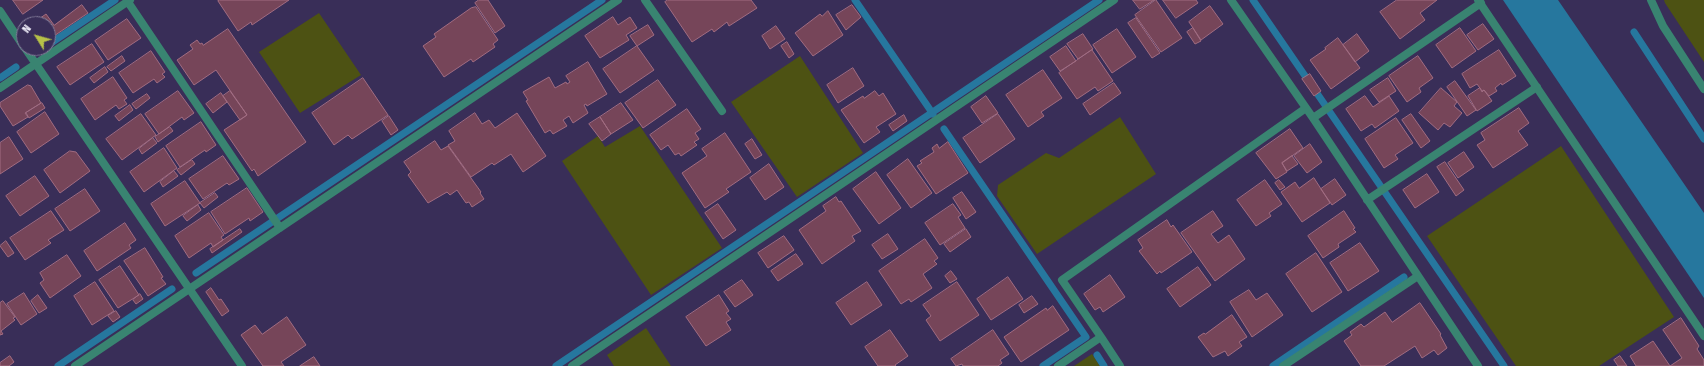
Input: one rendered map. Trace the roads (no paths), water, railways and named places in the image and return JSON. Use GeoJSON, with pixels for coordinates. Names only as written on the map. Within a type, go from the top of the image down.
{"type":"FeatureCollection","features":[{"type":"Feature","properties":{"kind":"street"},"geometry":{"type":"LineString","coordinates":[[75,366],[189,289],[277,222],[618,0]]}},
{"type":"Feature","properties":{"kind":"street"},"geometry":{"type":"LineString","coordinates":[[645,0],[722,111]]}},
{"type":"Feature","properties":{"kind":"street"},"geometry":{"type":"LineString","coordinates":[[572,366],[1114,0]]}},
{"type":"Feature","properties":{"kind":"street"},"geometry":{"type":"LineString","coordinates":[[1231,0],[1313,118],[1478,366]]}},
{"type":"Feature","properties":{"kind":"street"},"geometry":{"type":"LineString","coordinates":[[1651,0],[1663,26],[1704,89]]}},
{"type":"Feature","properties":{"kind":"street"},"geometry":{"type":"LineString","coordinates":[[0,88],[129,1],[277,222]]}},
{"type":"Feature","properties":{"kind":"street"},"geometry":{"type":"LineString","coordinates":[[1313,118],[1480,2],[1704,336]]}},
{"type":"Feature","properties":{"kind":"street"},"geometry":{"type":"LineString","coordinates":[[0,11],[16,36]]}},
{"type":"Feature","properties":{"kind":"street"},"geometry":{"type":"LineString","coordinates":[[30,56],[242,366]]}},
{"type":"Feature","properties":{"kind":"street"},"geometry":{"type":"LineString","coordinates":[[1367,200],[1536,87]]}},
{"type":"Feature","properties":{"kind":"street"},"geometry":{"type":"LineString","coordinates":[[1120,366],[1062,280],[1306,108]]}},
{"type":"Feature","properties":{"kind":"street"},"geometry":{"type":"LineString","coordinates":[[1283,366],[1418,276]]}},
{"type":"Feature","properties":{"kind":"street"},"geometry":{"type":"LineString","coordinates":[[1058,366],[1101,337]]}},
{"type":"Feature","properties":{"kind":"water"},"geometry":{"type":"Polygon","coordinates":[[[1503,0],[1558,0],[1704,213],[1704,298],[1503,0]]]}},
{"type":"Feature","properties":{"kind":"waterway"},"geometry":{"type":"LineString","coordinates":[[56,40],[115,0]]}},
{"type":"Feature","properties":{"kind":"waterway"},"geometry":{"type":"LineString","coordinates":[[196,273],[602,0]]}},
{"type":"Feature","properties":{"kind":"waterway"},"geometry":{"type":"LineString","coordinates":[[855,0],[933,114]]}},
{"type":"Feature","properties":{"kind":"waterway"},"geometry":{"type":"LineString","coordinates":[[556,366],[1099,0]]}},
{"type":"Feature","properties":{"kind":"waterway"},"geometry":{"type":"LineString","coordinates":[[1253,0],[1504,366]]}},
{"type":"Feature","properties":{"kind":"waterway"},"geometry":{"type":"LineString","coordinates":[[1634,32],[1704,139]]}},
{"type":"Feature","properties":{"kind":"waterway"},"geometry":{"type":"LineString","coordinates":[[0,78],[16,67]]}},
{"type":"Feature","properties":{"kind":"waterway"},"geometry":{"type":"LineString","coordinates":[[944,129],[1086,337],[1043,366]]}},
{"type":"Feature","properties":{"kind":"waterway"},"geometry":{"type":"LineString","coordinates":[[1273,366],[1404,277]]}},
{"type":"Feature","properties":{"kind":"waterway"},"geometry":{"type":"LineString","coordinates":[[58,366],[172,289]]}},
{"type":"Feature","properties":{"kind":"waterway"},"geometry":{"type":"LineString","coordinates":[[1097,355],[1104,366]]}}]}
